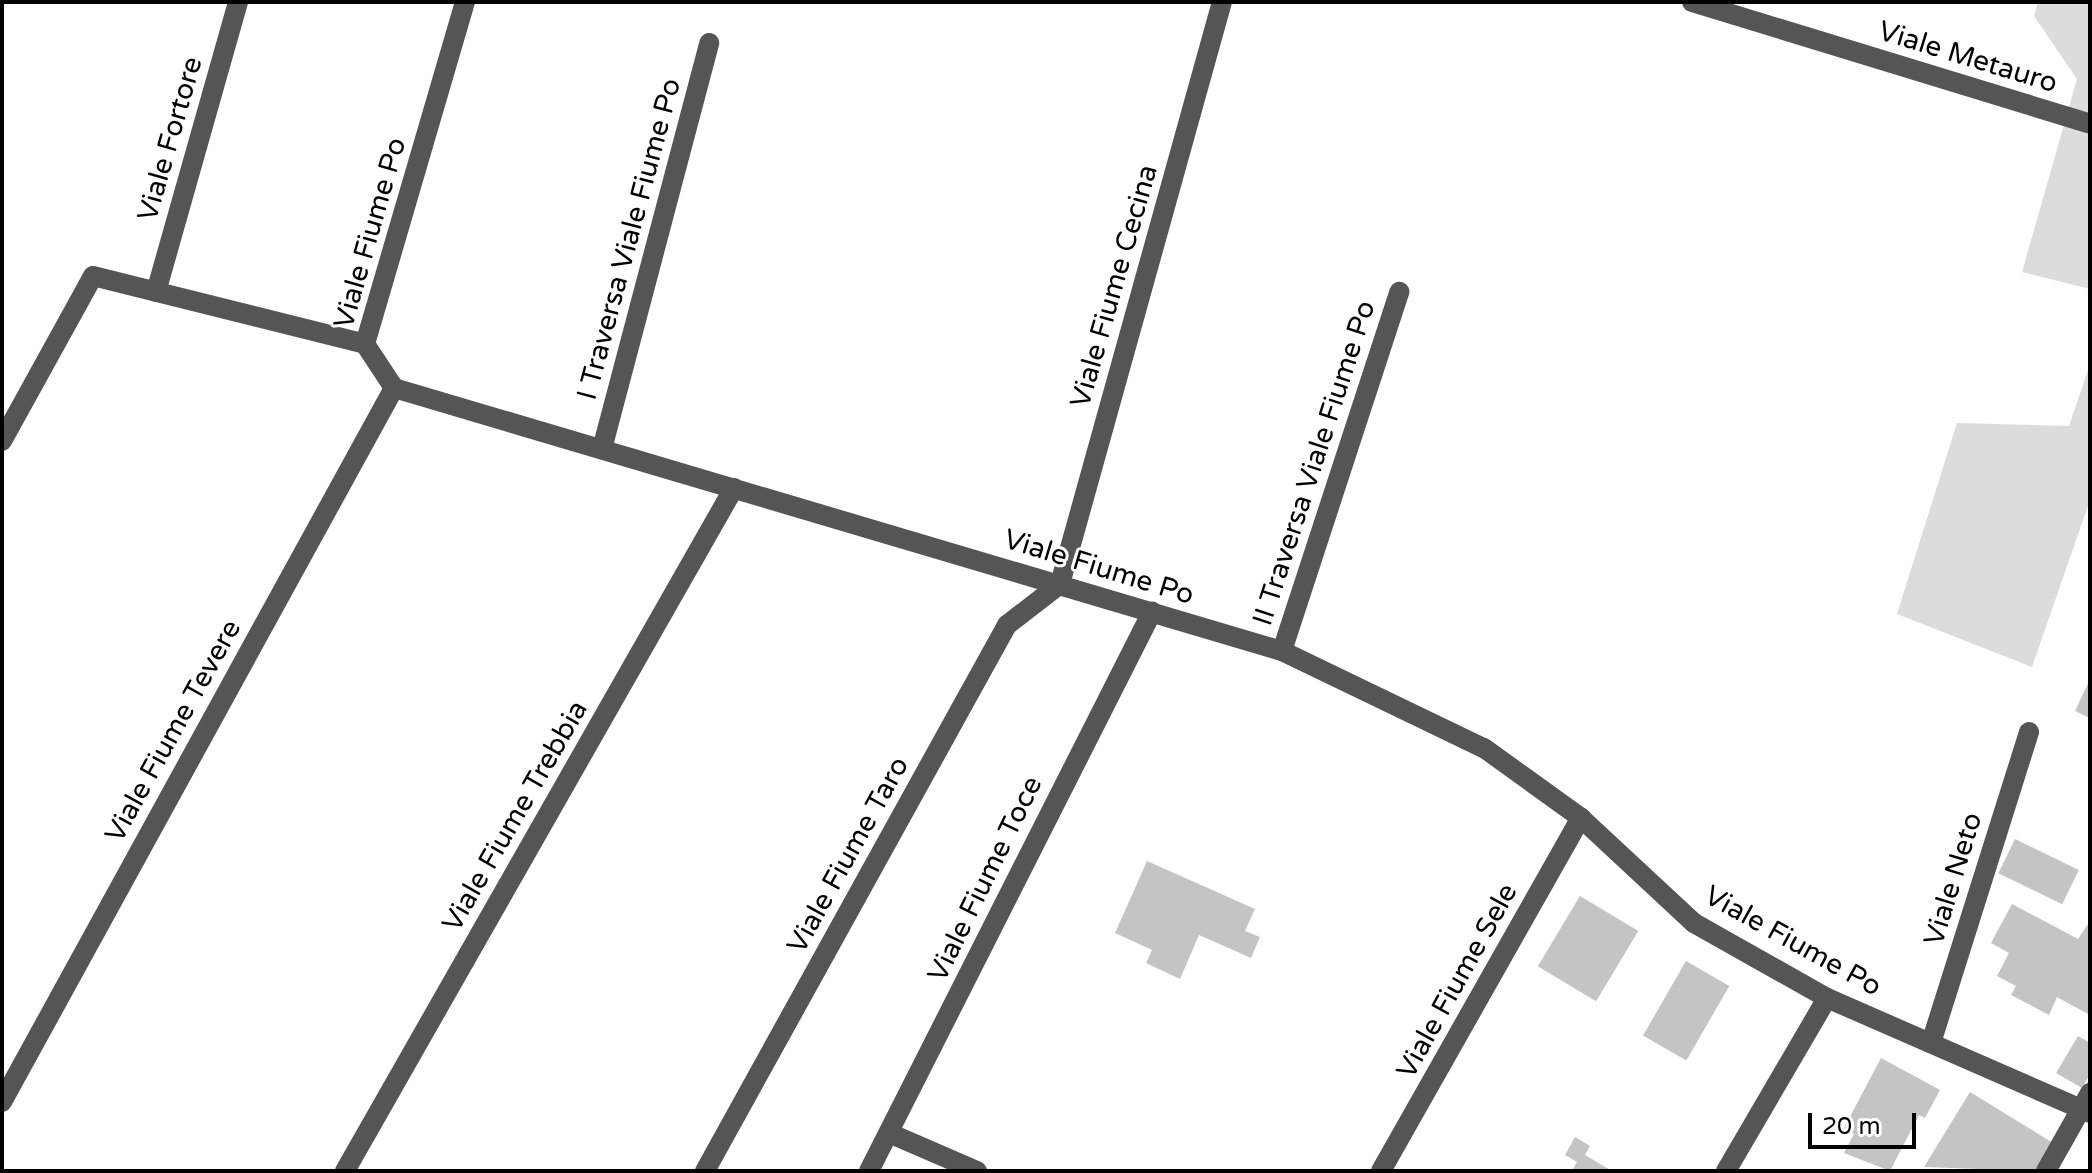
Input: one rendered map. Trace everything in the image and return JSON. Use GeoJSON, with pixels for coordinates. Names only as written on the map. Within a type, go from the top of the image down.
{"type":"FeatureCollection","features":[{"type":"Feature","properties":{"kind":"street","name":"Viale Fortore"},"geometry":{"type":"LineString","coordinates":[[156,292],[238,2]]}},
{"type":"Feature","properties":{"kind":"street","name":"Viale Fiume Po"},"geometry":{"type":"LineString","coordinates":[[465,2],[365,344],[394,388],[1282,651],[1484,748],[1581,818],[1694,923],[1827,998],[2087,1105]]}},
{"type":"Feature","properties":{"kind":"street","name":"Viale Fiume Cecina"},"geometry":{"type":"LineString","coordinates":[[1060,584],[1222,2]]}},
{"type":"Feature","properties":{"kind":"street","name":"Viale Metauro"},"geometry":{"type":"LineString","coordinates":[[1692,2],[2090,124]]}},
{"type":"Feature","properties":{"kind":"street","name":"I Traversa Viale Fiume Po"},"geometry":{"type":"LineString","coordinates":[[602,449],[709,43]]}},
{"type":"Feature","properties":{"kind":"street"},"geometry":{"type":"LineString","coordinates":[[2,441],[93,276],[365,344]]}},
{"type":"Feature","properties":{"kind":"street","name":"II Traversa Viale Fiume Po"},"geometry":{"type":"LineString","coordinates":[[1282,651],[1399,292]]}},
{"type":"Feature","properties":{"kind":"street","name":"Viale Fiume Tevere"},"geometry":{"type":"LineString","coordinates":[[2,1102],[394,388]]}},
{"type":"Feature","properties":{"kind":"street","name":"Viale Fiume Trebbia"},"geometry":{"type":"LineString","coordinates":[[345,1171],[734,488]]}},
{"type":"Feature","properties":{"kind":"street","name":"Viale Fiume Taro"},"geometry":{"type":"LineString","coordinates":[[705,1171],[1007,625],[1060,584]]}},
{"type":"Feature","properties":{"kind":"street","name":"Viale Fiume Toce"},"geometry":{"type":"LineString","coordinates":[[869,1171],[1152,612]]}},
{"type":"Feature","properties":{"kind":"street","name":"Viale Neto"},"geometry":{"type":"LineString","coordinates":[[1931,1043],[2029,732]]}},
{"type":"Feature","properties":{"kind":"street","name":"Viale Fiume Sele"},"geometry":{"type":"LineString","coordinates":[[1381,1171],[1581,818]]}},
{"type":"Feature","properties":{"kind":"street"},"geometry":{"type":"LineString","coordinates":[[1726,1171],[1827,998]]}},
{"type":"Feature","properties":{"kind":"street"},"geometry":{"type":"LineString","coordinates":[[2046,1171],[2087,1105]]}},
{"type":"Feature","properties":{"kind":"street"},"geometry":{"type":"LineString","coordinates":[[889,1133],[977,1171]]}},
{"type":"Feature","properties":{"kind":"shaded area"},"geometry":{"type":"Polygon","coordinates":[[[2038,2],[2090,2],[2090,289],[2022,272],[2077,79],[2034,16],[2038,2]]]}},
{"type":"Feature","properties":{"kind":"shaded area"},"geometry":{"type":"Polygon","coordinates":[[[2090,364],[2090,500],[2032,667],[1897,614],[1957,423],[2069,426],[2090,364]]]}},
{"type":"Feature","properties":{"kind":"building"},"geometry":{"type":"Polygon","coordinates":[[[2090,679],[2090,718],[2075,711],[2090,679]]]}},
{"type":"Feature","properties":{"kind":"building"},"geometry":{"type":"Polygon","coordinates":[[[2015,839],[2079,870],[2062,904],[1998,873],[2015,839]]]}},
{"type":"Feature","properties":{"kind":"building"},"geometry":{"type":"Polygon","coordinates":[[[1147,861],[1255,909],[1245,931],[1260,937],[1251,958],[1199,935],[1180,979],[1146,963],[1152,950],[1115,933],[1147,861]]]}},
{"type":"Feature","properties":{"kind":"building"},"geometry":{"type":"Polygon","coordinates":[[[1580,896],[1638,931],[1596,1001],[1538,966],[1580,896]]]}},
{"type":"Feature","properties":{"kind":"building"},"geometry":{"type":"Polygon","coordinates":[[[2012,904],[2078,939],[2090,921],[2088,1014],[2057,997],[2049,1015],[2011,995],[2016,986],[1997,976],[2009,953],[1991,943],[2012,904]]]}},
{"type":"Feature","properties":{"kind":"building"},"geometry":{"type":"Polygon","coordinates":[[[1686,961],[1729,986],[1686,1060],[1643,1035],[1686,961]]]}},
{"type":"Feature","properties":{"kind":"building"},"geometry":{"type":"Polygon","coordinates":[[[2078,1036],[2090,1043],[2090,1074],[2082,1088],[2056,1073],[2078,1036]]]}},
{"type":"Feature","properties":{"kind":"building"},"geometry":{"type":"Polygon","coordinates":[[[1881,1058],[1940,1090],[1925,1118],[1919,1115],[1890,1171],[1844,1153],[1854,1134],[1844,1128],[1881,1058]]]}},
{"type":"Feature","properties":{"kind":"building"},"geometry":{"type":"Polygon","coordinates":[[[1970,1092],[2053,1143],[2036,1171],[1924,1167],[1970,1092]]]}},
{"type":"Feature","properties":{"kind":"building"},"geometry":{"type":"Polygon","coordinates":[[[1575,1137],[1590,1146],[1585,1155],[1612,1171],[1572,1171],[1577,1162],[1565,1155],[1575,1137]]]}}]}
